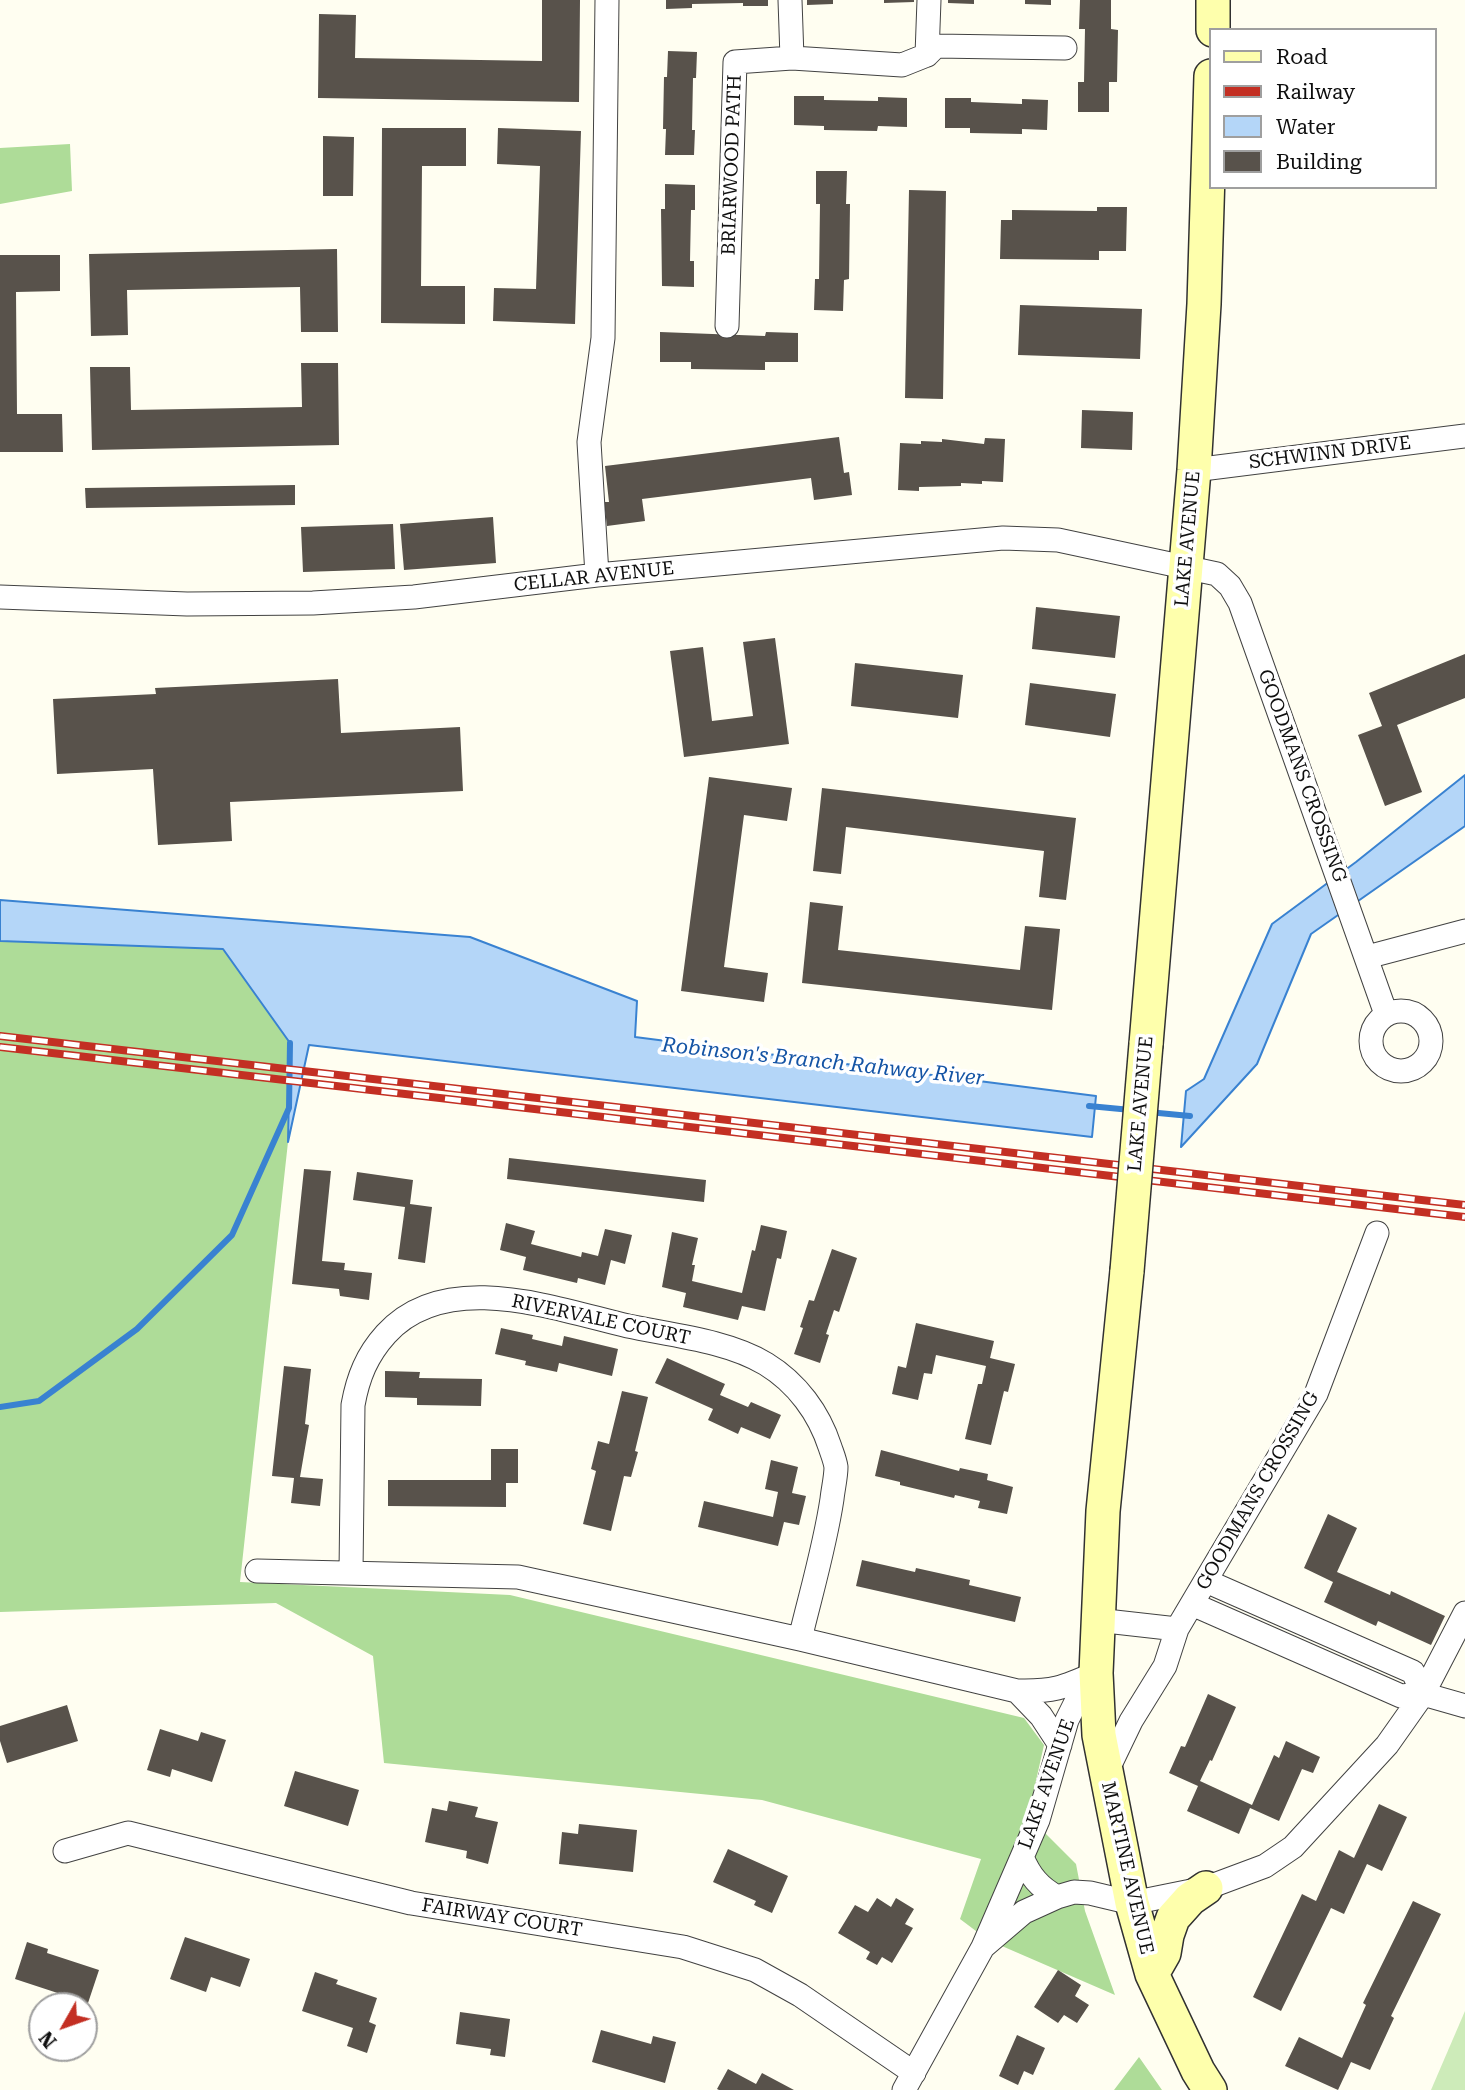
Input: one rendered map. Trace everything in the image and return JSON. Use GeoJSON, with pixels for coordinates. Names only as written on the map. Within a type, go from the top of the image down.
{"type":"FeatureCollection","features":[{"type":"Feature","properties":{"kind":"main road"},"geometry":{"type":"LineString","coordinates":[[1213,0],[1213,28]]}},
{"type":"Feature","properties":{"kind":"main road","name":"LAKE AVENUE"},"geometry":{"type":"LineString","coordinates":[[1096,1673],[1103,1511],[1127,1270],[1195,470],[1204,304],[1210,109]]}},
{"type":"Feature","properties":{"kind":"main road","name":"MARTINE AVENUE"},"geometry":{"type":"LineString","coordinates":[[1096,1673],[1099,1735],[1132,1903],[1152,1974],[1198,2071],[1210,2090]]}},
{"type":"Feature","properties":{"kind":"main road"},"geometry":{"type":"LineString","coordinates":[[1152,1974],[1164,1953],[1173,1918],[1190,1899],[1206,1888]]}},
{"type":"Feature","properties":{"kind":"street"},"geometry":{"type":"LineString","coordinates":[[597,575],[589,442],[603,338],[607,0]]}},
{"type":"Feature","properties":{"kind":"street"},"geometry":{"type":"LineString","coordinates":[[790,0],[792,58]]}},
{"type":"Feature","properties":{"kind":"street"},"geometry":{"type":"LineString","coordinates":[[927,55],[929,0]]}},
{"type":"Feature","properties":{"kind":"street","name":"BRIARWOOD PATH"},"geometry":{"type":"LineString","coordinates":[[727,326],[735,62],[792,58],[902,65],[927,55],[936,46],[1065,48]]}},
{"type":"Feature","properties":{"kind":"street","name":"SCHWINN DRIVE"},"geometry":{"type":"LineString","coordinates":[[1195,470],[1465,436]]}},
{"type":"Feature","properties":{"kind":"street","name":"CELLAR AVENUE"},"geometry":{"type":"LineString","coordinates":[[0,597],[187,604],[313,603],[414,597],[597,575],[1003,538],[1058,540],[1186,566]]}},
{"type":"Feature","properties":{"kind":"street","name":"GOODMANS CROSSING"},"geometry":{"type":"LineString","coordinates":[[1186,566],[1217,573],[1230,586],[1240,603],[1386,1014]]}},
{"type":"Feature","properties":{"kind":"street"},"geometry":{"type":"LineString","coordinates":[[1367,957],[1465,931]]}},
{"type":"Feature","properties":{"kind":"street","name":"GOODMANS CROSSING"},"geometry":{"type":"LineString","coordinates":[[1105,1773],[1131,1721],[1165,1666],[1177,1629],[1316,1394],[1377,1233]]}},
{"type":"Feature","properties":{"kind":"street","name":"RIVERVALE COURT"},"geometry":{"type":"LineString","coordinates":[[351,1572],[353,1405],[364,1364],[376,1345],[397,1324],[438,1302],[477,1297],[515,1300],[754,1357],[776,1371],[808,1402],[824,1429],[836,1466],[830,1512],[800,1639]]}},
{"type":"Feature","properties":{"kind":"street"},"geometry":{"type":"LineString","coordinates":[[257,1571],[518,1577],[800,1639],[1017,1691],[1047,1692],[1096,1673]]}},
{"type":"Feature","properties":{"kind":"street"},"geometry":{"type":"LineString","coordinates":[[1206,1581],[1413,1672],[1423,1694]]}},
{"type":"Feature","properties":{"kind":"street"},"geometry":{"type":"LineString","coordinates":[[1192,1604],[1401,1696],[1423,1694],[1465,1706]]}},
{"type":"Feature","properties":{"kind":"street"},"geometry":{"type":"LineString","coordinates":[[983,1947],[1024,1912],[1057,1897],[1074,1892],[1090,1893],[1132,1903],[1206,1888],[1265,1866],[1293,1847],[1387,1745],[1423,1694],[1465,1614]]}},
{"type":"Feature","properties":{"kind":"street"},"geometry":{"type":"LineString","coordinates":[[1097,1620],[1177,1629]]}},
{"type":"Feature","properties":{"kind":"street","name":"LAKE AVENUE"},"geometry":{"type":"LineString","coordinates":[[909,2081],[983,1947],[1038,1820],[1067,1720],[1078,1698],[1096,1673]]}},
{"type":"Feature","properties":{"kind":"street"},"geometry":{"type":"LineString","coordinates":[[1017,1691],[1041,1716],[1060,1745]]}},
{"type":"Feature","properties":{"kind":"street","name":"FAIRWAY COURT"},"geometry":{"type":"LineString","coordinates":[[65,1851],[128,1833],[411,1903],[684,1947],[755,1970],[800,1995],[909,2081]]}},
{"type":"Feature","properties":{"kind":"street"},"geometry":{"type":"LineString","coordinates":[[1022,1857],[1037,1884],[1057,1897]]}},
{"type":"Feature","properties":{"kind":"green space"},"geometry":{"type":"Polygon","coordinates":[[[70,144],[72,191],[0,204],[0,148],[70,144]]]}},
{"type":"Feature","properties":{"kind":"green space"},"geometry":{"type":"Polygon","coordinates":[[[0,941],[223,949],[290,1043],[288,1142],[240,1582],[510,1595],[1024,1718],[1044,1745],[1028,1816],[1076,1864],[1085,1911],[1115,1995],[988,1940],[960,1919],[981,1859],[762,1800],[384,1763],[373,1656],[276,1603],[0,1612],[0,941]]]}},
{"type":"Feature","properties":{"kind":"green space"},"geometry":{"type":"Polygon","coordinates":[[[1465,2011],[1465,2090],[1431,2090],[1465,2011]]]}},
{"type":"Feature","properties":{"kind":"green space"},"geometry":{"type":"Polygon","coordinates":[[[1139,2057],[1162,2090],[1114,2090],[1139,2057]]]}},
{"type":"Feature","properties":{"kind":"water"},"geometry":{"type":"Polygon","coordinates":[[[1465,775],[1465,826],[1311,934],[1257,1064],[1181,1147],[1186,1091],[1204,1079],[1272,924],[1356,862],[1465,775]]]}},
{"type":"Feature","properties":{"kind":"water"},"geometry":{"type":"Polygon","coordinates":[[[0,900],[470,937],[637,1001],[635,1037],[1096,1096],[1092,1137],[309,1045],[288,1142],[290,1043],[223,949],[0,941],[0,900]]]}},
{"type":"Feature","properties":{"kind":"building"},"geometry":{"type":"Polygon","coordinates":[[[542,0],[580,0],[579,102],[318,98],[319,14],[356,15],[355,58],[542,61],[542,0]]]}},
{"type":"Feature","properties":{"kind":"building"},"geometry":{"type":"Polygon","coordinates":[[[666,0],[768,0],[768,6],[743,6],[743,3],[692,4],[692,8],[666,9],[666,0]]]}},
{"type":"Feature","properties":{"kind":"building"},"geometry":{"type":"Polygon","coordinates":[[[807,0],[833,0],[833,4],[807,5],[807,0]]]}},
{"type":"Feature","properties":{"kind":"building"},"geometry":{"type":"Polygon","coordinates":[[[884,0],[914,0],[914,2],[884,3],[884,0]]]}},
{"type":"Feature","properties":{"kind":"building"},"geometry":{"type":"Polygon","coordinates":[[[948,0],[974,0],[974,4],[948,3],[948,0]]]}},
{"type":"Feature","properties":{"kind":"building"},"geometry":{"type":"Polygon","coordinates":[[[1025,0],[1051,0],[1051,5],[1025,4],[1025,0]]]}},
{"type":"Feature","properties":{"kind":"building"},"geometry":{"type":"Polygon","coordinates":[[[1080,0],[1111,0],[1111,29],[1118,30],[1117,82],[1109,82],[1109,112],[1078,112],[1078,82],[1084,82],[1085,29],[1079,29],[1080,0]]]}},
{"type":"Feature","properties":{"kind":"building"},"geometry":{"type":"Polygon","coordinates":[[[668,51],[697,52],[696,78],[693,78],[694,155],[665,155],[664,77],[667,77],[668,51]]]}},
{"type":"Feature","properties":{"kind":"building"},"geometry":{"type":"Polygon","coordinates":[[[794,96],[824,96],[824,100],[878,101],[878,97],[907,98],[907,127],[878,126],[877,131],[824,130],[824,126],[794,125],[794,96]]]}},
{"type":"Feature","properties":{"kind":"building"},"geometry":{"type":"Polygon","coordinates":[[[945,98],[1022,104],[1022,99],[1048,100],[1047,130],[1022,129],[1022,134],[970,133],[970,128],[945,128],[945,98]]]}},
{"type":"Feature","properties":{"kind":"building"},"geometry":{"type":"Polygon","coordinates":[[[382,128],[466,128],[466,166],[422,166],[421,286],[465,286],[465,324],[381,323],[382,128]]]}},
{"type":"Feature","properties":{"kind":"building"},"geometry":{"type":"Polygon","coordinates":[[[498,128],[581,131],[575,324],[493,321],[494,288],[536,289],[540,166],[497,164],[498,128]]]}},
{"type":"Feature","properties":{"kind":"building"},"geometry":{"type":"Polygon","coordinates":[[[323,136],[354,137],[353,196],[323,196],[323,136]]]}},
{"type":"Feature","properties":{"kind":"building"},"geometry":{"type":"Polygon","coordinates":[[[816,171],[847,171],[846,204],[850,204],[849,279],[844,280],[843,311],[814,310],[815,279],[819,279],[820,204],[816,204],[816,171]]]}},
{"type":"Feature","properties":{"kind":"building"},"geometry":{"type":"Polygon","coordinates":[[[665,184],[695,185],[695,210],[691,210],[690,261],[694,261],[694,287],[662,286],[661,209],[665,209],[665,184]]]}},
{"type":"Feature","properties":{"kind":"building"},"geometry":{"type":"Polygon","coordinates":[[[909,190],[946,191],[943,399],[905,398],[909,190]]]}},
{"type":"Feature","properties":{"kind":"building"},"geometry":{"type":"Polygon","coordinates":[[[1097,207],[1127,207],[1126,251],[1099,251],[1099,260],[1000,259],[1001,220],[1012,220],[1012,210],[1097,211],[1097,207]]]}},
{"type":"Feature","properties":{"kind":"building"},"geometry":{"type":"Polygon","coordinates":[[[337,249],[338,332],[301,332],[300,287],[127,290],[128,335],[91,336],[89,254],[337,249]]]}},
{"type":"Feature","properties":{"kind":"building"},"geometry":{"type":"Polygon","coordinates":[[[0,255],[60,255],[60,291],[16,292],[17,414],[62,414],[63,452],[0,452],[0,255]]]}},
{"type":"Feature","properties":{"kind":"building"},"geometry":{"type":"Polygon","coordinates":[[[1020,305],[1142,309],[1140,359],[1018,355],[1020,305]]]}},
{"type":"Feature","properties":{"kind":"building"},"geometry":{"type":"Polygon","coordinates":[[[660,332],[765,336],[766,332],[798,333],[798,362],[765,362],[765,370],[691,369],[691,362],[660,362],[660,332]]]}},
{"type":"Feature","properties":{"kind":"building"},"geometry":{"type":"Polygon","coordinates":[[[301,363],[338,363],[339,445],[92,450],[90,367],[130,367],[131,410],[302,407],[301,363]]]}},
{"type":"Feature","properties":{"kind":"building"},"geometry":{"type":"Polygon","coordinates":[[[1082,410],[1133,412],[1132,450],[1081,448],[1082,410]]]}},
{"type":"Feature","properties":{"kind":"building"},"geometry":{"type":"Polygon","coordinates":[[[839,437],[844,473],[849,472],[852,495],[814,500],[811,478],[642,499],[645,521],[607,526],[604,502],[609,502],[605,466],[839,437]]]}},
{"type":"Feature","properties":{"kind":"building"},"geometry":{"type":"Polygon","coordinates":[[[985,438],[1005,439],[1003,482],[982,481],[982,484],[961,483],[961,486],[919,487],[919,491],[898,490],[900,443],[942,442],[942,439],[984,444],[985,438]]]}},
{"type":"Feature","properties":{"kind":"building"},"geometry":{"type":"Polygon","coordinates":[[[295,485],[295,505],[86,508],[85,488],[295,485]]]}},
{"type":"Feature","properties":{"kind":"building"},"geometry":{"type":"Polygon","coordinates":[[[493,517],[496,563],[404,570],[400,524],[493,517]]]}},
{"type":"Feature","properties":{"kind":"building"},"geometry":{"type":"Polygon","coordinates":[[[393,524],[395,569],[303,572],[301,527],[393,524]]]}},
{"type":"Feature","properties":{"kind":"building"},"geometry":{"type":"Polygon","coordinates":[[[1036,607],[1120,616],[1115,658],[1032,649],[1036,607]]]}},
{"type":"Feature","properties":{"kind":"building"},"geometry":{"type":"Polygon","coordinates":[[[775,638],[789,744],[684,757],[670,651],[703,647],[712,721],[753,716],[743,642],[775,638]]]}},
{"type":"Feature","properties":{"kind":"building"},"geometry":{"type":"Polygon","coordinates":[[[1465,654],[1465,698],[1397,725],[1422,792],[1385,806],[1358,735],[1382,726],[1369,693],[1465,654]]]}},
{"type":"Feature","properties":{"kind":"building"},"geometry":{"type":"Polygon","coordinates":[[[855,663],[963,675],[958,718],[851,706],[855,663]]]}},
{"type":"Feature","properties":{"kind":"building"},"geometry":{"type":"Polygon","coordinates":[[[338,679],[341,733],[460,727],[463,791],[230,802],[232,841],[158,845],[153,769],[57,774],[53,699],[156,694],[155,688],[338,679]]]}},
{"type":"Feature","properties":{"kind":"building"},"geometry":{"type":"Polygon","coordinates":[[[1030,683],[1116,694],[1110,737],[1025,725],[1030,683]]]}},
{"type":"Feature","properties":{"kind":"building"},"geometry":{"type":"Polygon","coordinates":[[[709,777],[792,788],[787,821],[744,815],[724,967],[768,973],[764,1002],[681,991],[709,777]]]}},
{"type":"Feature","properties":{"kind":"building"},"geometry":{"type":"Polygon","coordinates":[[[822,788],[1076,818],[1066,900],[1039,897],[1044,851],[846,827],[841,874],[813,871],[822,788]]]}},
{"type":"Feature","properties":{"kind":"building"},"geometry":{"type":"Polygon","coordinates":[[[810,902],[843,906],[838,950],[1020,970],[1025,926],[1060,929],[1052,1010],[802,983],[810,902]]]}},
{"type":"Feature","properties":{"kind":"building"},"geometry":{"type":"Polygon","coordinates":[[[509,1158],[706,1180],[704,1202],[507,1179],[509,1158]]]}},
{"type":"Feature","properties":{"kind":"building"},"geometry":{"type":"Polygon","coordinates":[[[304,1169],[331,1171],[322,1261],[345,1263],[344,1270],[372,1273],[369,1300],[340,1296],[339,1289],[292,1284],[304,1169]]]}},
{"type":"Feature","properties":{"kind":"building"},"geometry":{"type":"Polygon","coordinates":[[[357,1172],[413,1180],[410,1204],[432,1207],[425,1263],[398,1259],[405,1207],[353,1200],[357,1172]]]}},
{"type":"Feature","properties":{"kind":"building"},"geometry":{"type":"Polygon","coordinates":[[[506,1223],[535,1231],[531,1244],[581,1257],[582,1252],[598,1256],[605,1229],[632,1235],[625,1264],[611,1260],[605,1285],[578,1278],[577,1283],[523,1270],[526,1257],[500,1250],[506,1223]]]}},
{"type":"Feature","properties":{"kind":"building"},"geometry":{"type":"Polygon","coordinates":[[[761,1225],[787,1231],[781,1259],[777,1258],[765,1311],[742,1306],[738,1320],[683,1307],[686,1293],[662,1287],[672,1232],[698,1238],[692,1265],[695,1265],[692,1281],[742,1293],[761,1225]]]}},
{"type":"Feature","properties":{"kind":"building"},"geometry":{"type":"Polygon","coordinates":[[[832,1249],[857,1258],[839,1312],[834,1310],[820,1363],[794,1354],[809,1300],[814,1301],[832,1249]]]}},
{"type":"Feature","properties":{"kind":"building"},"geometry":{"type":"Polygon","coordinates":[[[916,1323],[994,1341],[990,1358],[1015,1364],[1008,1392],[1004,1391],[991,1445],[965,1439],[978,1384],[982,1384],[986,1366],[936,1355],[932,1374],[924,1373],[918,1400],[892,1394],[898,1366],[906,1368],[916,1323]]]}},
{"type":"Feature","properties":{"kind":"building"},"geometry":{"type":"Polygon","coordinates":[[[501,1328],[533,1335],[532,1339],[562,1346],[564,1336],[618,1349],[612,1376],[559,1363],[557,1372],[525,1365],[526,1361],[495,1354],[501,1328]]]}},
{"type":"Feature","properties":{"kind":"building"},"geometry":{"type":"Polygon","coordinates":[[[667,1358],[725,1384],[720,1395],[748,1407],[751,1402],[781,1415],[770,1439],[741,1427],[738,1434],[708,1420],[713,1409],[655,1383],[667,1358]]]}},
{"type":"Feature","properties":{"kind":"building"},"geometry":{"type":"Polygon","coordinates":[[[284,1366],[311,1369],[305,1424],[309,1425],[300,1477],[323,1479],[320,1506],[291,1503],[294,1478],[272,1476],[284,1366]]]}},
{"type":"Feature","properties":{"kind":"building"},"geometry":{"type":"Polygon","coordinates":[[[385,1371],[420,1372],[419,1378],[482,1379],[481,1406],[417,1405],[417,1398],[385,1397],[385,1371]]]}},
{"type":"Feature","properties":{"kind":"building"},"geometry":{"type":"Polygon","coordinates":[[[622,1391],[648,1397],[635,1451],[638,1452],[631,1477],[624,1476],[611,1531],[583,1524],[596,1471],[591,1469],[598,1441],[609,1444],[622,1391]]]}},
{"type":"Feature","properties":{"kind":"building"},"geometry":{"type":"Polygon","coordinates":[[[491,1449],[518,1449],[518,1483],[506,1483],[506,1507],[388,1506],[388,1480],[491,1480],[491,1449]]]}},
{"type":"Feature","properties":{"kind":"building"},"geometry":{"type":"Polygon","coordinates":[[[881,1450],[959,1471],[960,1468],[988,1474],[987,1480],[1013,1487],[1007,1514],[978,1508],[980,1501],[955,1495],[954,1498],[875,1476],[881,1450]]]}},
{"type":"Feature","properties":{"kind":"building"},"geometry":{"type":"Polygon","coordinates":[[[771,1460],[798,1467],[792,1493],[806,1496],[799,1525],[784,1522],[778,1546],[698,1527],[704,1501],[773,1517],[778,1492],[765,1489],[771,1460]]]}},
{"type":"Feature","properties":{"kind":"building"},"geometry":{"type":"Polygon","coordinates":[[[1328,1514],[1357,1528],[1337,1572],[1390,1595],[1391,1591],[1445,1616],[1431,1645],[1378,1621],[1376,1626],[1324,1602],[1333,1582],[1304,1568],[1328,1514]]]}},
{"type":"Feature","properties":{"kind":"building"},"geometry":{"type":"Polygon","coordinates":[[[862,1560],[915,1572],[916,1568],[970,1580],[969,1585],[1021,1597],[1015,1622],[856,1586],[862,1560]]]}},
{"type":"Feature","properties":{"kind":"building"},"geometry":{"type":"Polygon","coordinates":[[[1208,1694],[1236,1707],[1200,1781],[1252,1805],[1274,1755],[1279,1758],[1286,1741],[1320,1757],[1313,1773],[1302,1769],[1279,1821],[1250,1808],[1239,1834],[1187,1811],[1198,1786],[1169,1773],[1181,1746],[1185,1747],[1208,1694]]]}},
{"type":"Feature","properties":{"kind":"building"},"geometry":{"type":"Polygon","coordinates":[[[67,1705],[78,1741],[7,1763],[0,1741],[0,1726],[67,1705]]]}},
{"type":"Feature","properties":{"kind":"building"},"geometry":{"type":"Polygon","coordinates":[[[160,1729],[198,1741],[201,1732],[226,1740],[212,1782],[172,1769],[170,1777],[147,1770],[160,1729]]]}},
{"type":"Feature","properties":{"kind":"building"},"geometry":{"type":"Polygon","coordinates":[[[295,1771],[359,1790],[348,1826],[284,1806],[295,1771]]]}},
{"type":"Feature","properties":{"kind":"building"},"geometry":{"type":"Polygon","coordinates":[[[449,1801],[478,1807],[475,1817],[498,1822],[488,1864],[466,1858],[467,1851],[425,1842],[432,1808],[447,1811],[449,1801]]]}},
{"type":"Feature","properties":{"kind":"building"},"geometry":{"type":"Polygon","coordinates":[[[1379,1804],[1407,1817],[1382,1871],[1367,1864],[1344,1914],[1331,1908],[1281,2011],[1253,1997],[1302,1894],[1316,1901],[1339,1850],[1354,1858],[1379,1804]]]}},
{"type":"Feature","properties":{"kind":"building"},"geometry":{"type":"Polygon","coordinates":[[[579,1824],[637,1830],[633,1872],[559,1864],[562,1832],[578,1834],[579,1824]]]}},
{"type":"Feature","properties":{"kind":"building"},"geometry":{"type":"Polygon","coordinates":[[[728,1849],[788,1876],[772,1913],[754,1905],[756,1901],[713,1882],[728,1849]]]}},
{"type":"Feature","properties":{"kind":"building"},"geometry":{"type":"Polygon","coordinates":[[[877,1898],[891,1907],[896,1898],[914,1909],[905,1924],[913,1928],[892,1963],[882,1957],[877,1965],[866,1959],[870,1952],[838,1933],[855,1905],[868,1912],[877,1898]]]}},
{"type":"Feature","properties":{"kind":"building"},"geometry":{"type":"Polygon","coordinates":[[[1413,1901],[1441,1914],[1391,2016],[1394,2018],[1370,2070],[1351,2062],[1338,2090],[1285,2066],[1299,2037],[1342,2058],[1366,2005],[1363,2003],[1413,1901]]]}},
{"type":"Feature","properties":{"kind":"building"},"geometry":{"type":"Polygon","coordinates":[[[185,1937],[250,1959],[240,1987],[211,1977],[206,1992],[170,1979],[185,1937]]]}},
{"type":"Feature","properties":{"kind":"building"},"geometry":{"type":"Polygon","coordinates":[[[27,1942],[48,1949],[47,1953],[99,1970],[92,1992],[55,1992],[15,1979],[27,1942]]]}},
{"type":"Feature","properties":{"kind":"building"},"geometry":{"type":"Polygon","coordinates":[[[1058,1970],[1081,1985],[1075,1996],[1089,2005],[1077,2023],[1064,2015],[1058,2023],[1034,2007],[1058,1970]]]}},
{"type":"Feature","properties":{"kind":"building"},"geometry":{"type":"Polygon","coordinates":[[[315,1972],[338,1980],[336,1984],[377,1998],[369,2022],[376,2025],[367,2053],[347,2046],[353,2028],[302,2011],[315,1972]]]}},
{"type":"Feature","properties":{"kind":"building"},"geometry":{"type":"Polygon","coordinates":[[[460,2012],[510,2019],[505,2057],[490,2055],[491,2049],[456,2044],[460,2012]]]}},
{"type":"Feature","properties":{"kind":"building"},"geometry":{"type":"Polygon","coordinates":[[[601,2030],[651,2044],[653,2036],[676,2042],[665,2083],[592,2062],[601,2030]]]}},
{"type":"Feature","properties":{"kind":"building"},"geometry":{"type":"Polygon","coordinates":[[[1017,2035],[1045,2048],[1033,2075],[1024,2071],[1018,2085],[999,2076],[1017,2035]]]}},
{"type":"Feature","properties":{"kind":"building"},"geometry":{"type":"Polygon","coordinates":[[[728,2069],[756,2084],[762,2073],[794,2090],[719,2090],[717,2089],[728,2069]]]}},
{"type":"Feature","properties":{"kind":"waterway"},"geometry":{"type":"LineString","coordinates":[[0,1407],[39,1401],[137,1329],[232,1235],[289,1108],[290,1043]]}},
{"type":"Feature","properties":{"kind":"waterway","name":"Robinson's Branch Rahway River"},"geometry":{"type":"LineString","coordinates":[[1089,1106],[1131,1110]]}},
{"type":"Feature","properties":{"kind":"waterway","name":"Robinson's Branch Rahway River"},"geometry":{"type":"LineString","coordinates":[[1148,1112],[1190,1116]]}},
{"type":"Feature","properties":{"kind":"railway"},"geometry":{"type":"LineString","coordinates":[[0,1036],[1465,1205]]}},
{"type":"Feature","properties":{"kind":"railway"},"geometry":{"type":"LineString","coordinates":[[0,1047],[1465,1217]]}}]}
